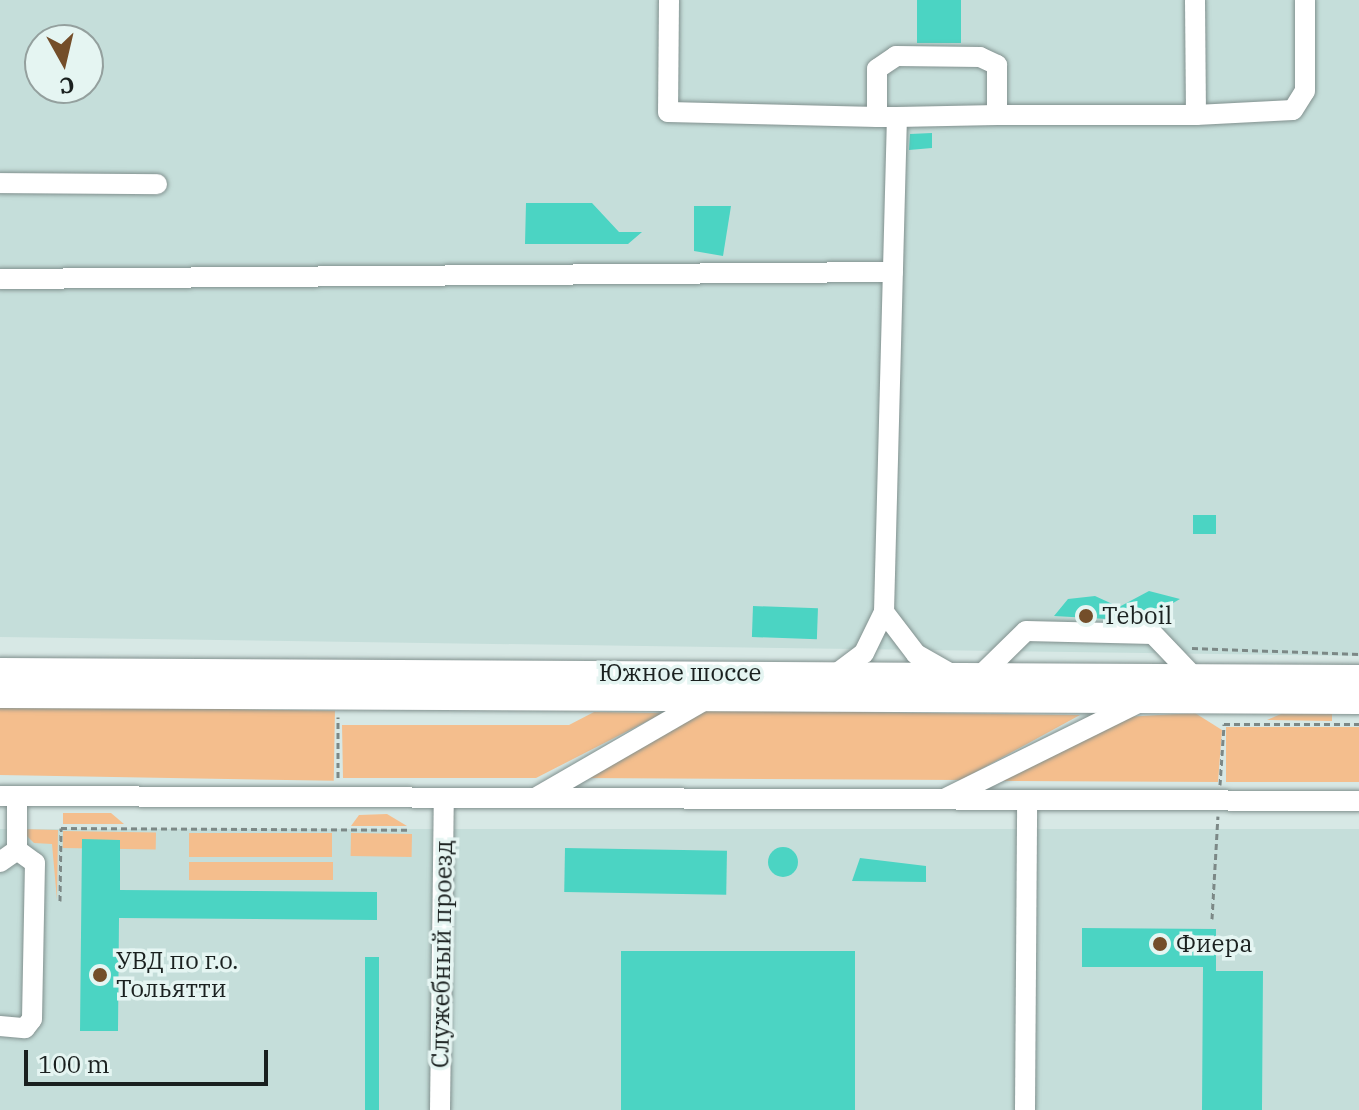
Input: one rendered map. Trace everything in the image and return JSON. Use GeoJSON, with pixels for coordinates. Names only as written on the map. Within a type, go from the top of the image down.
{"type":"FeatureCollection","features":[{"type":"Feature","properties":{"kind":"main road","name":"Южное шоссе"},"geometry":{"type":"LineString","coordinates":[[0,671],[1359,678]]}},
{"type":"Feature","properties":{"kind":"main road","name":"Южное шоссе"},"geometry":{"type":"LineString","coordinates":[[0,695],[1359,701]]}},
{"type":"Feature","properties":{"kind":"street"},"geometry":{"type":"LineString","coordinates":[[669,0],[668,112],[887,117],[1196,115],[1293,110],[1305,91],[1305,0]]}},
{"type":"Feature","properties":{"kind":"street"},"geometry":{"type":"LineString","coordinates":[[1195,0],[1196,115]]}},
{"type":"Feature","properties":{"kind":"street"},"geometry":{"type":"LineString","coordinates":[[836,674],[864,653],[884,612],[893,272],[887,117],[877,69],[896,56],[980,57],[997,65],[997,115]]}},
{"type":"Feature","properties":{"kind":"street"},"geometry":{"type":"LineString","coordinates":[[0,183],[157,184]]}},
{"type":"Feature","properties":{"kind":"street"},"geometry":{"type":"LineString","coordinates":[[0,279],[893,272]]}},
{"type":"Feature","properties":{"kind":"street"},"geometry":{"type":"LineString","coordinates":[[884,612],[916,654],[953,675]]}},
{"type":"Feature","properties":{"kind":"street"},"geometry":{"type":"LineString","coordinates":[[980,676],[1026,631],[1153,634],[1195,678]]}},
{"type":"Feature","properties":{"kind":"street"},"geometry":{"type":"LineString","coordinates":[[537,797],[710,697]]}},
{"type":"Feature","properties":{"kind":"street"},"geometry":{"type":"LineString","coordinates":[[942,799],[1142,701]]}},
{"type":"Feature","properties":{"kind":"street"},"geometry":{"type":"LineString","coordinates":[[0,1026],[25,1028],[32,1019],[35,863],[9,856],[8,796],[1359,801]]}},
{"type":"Feature","properties":{"kind":"street","name":"Служебный проезд"},"geometry":{"type":"LineString","coordinates":[[440,1110],[444,798]]}},
{"type":"Feature","properties":{"kind":"street"},"geometry":{"type":"LineString","coordinates":[[1025,1110],[1027,800]]}},
{"type":"Feature","properties":{"kind":"path"},"geometry":{"type":"LineString","coordinates":[[1153,634],[1204,652],[1359,654]]}},
{"type":"Feature","properties":{"kind":"path"},"geometry":{"type":"LineString","coordinates":[[338,709],[338,778]]}},
{"type":"Feature","properties":{"kind":"path"},"geometry":{"type":"LineString","coordinates":[[1212,919],[1224,724],[1359,724]]}},
{"type":"Feature","properties":{"kind":"path"},"geometry":{"type":"LineString","coordinates":[[60,901],[61,828],[408,830]]}},
{"type":"Feature","properties":{"kind":"shaded area"},"geometry":{"type":"Polygon","coordinates":[[[0,0],[1359,0],[1359,656],[0,637],[0,0]]]}},
{"type":"Feature","properties":{"kind":"shaded area"},"geometry":{"type":"Polygon","coordinates":[[[0,705],[335,711],[334,781],[0,775],[0,705]]]}},
{"type":"Feature","properties":{"kind":"shaded area"},"geometry":{"type":"Polygon","coordinates":[[[699,710],[1080,715],[961,780],[580,778],[699,710]]]}},
{"type":"Feature","properties":{"kind":"shaded area"},"geometry":{"type":"Polygon","coordinates":[[[594,712],[663,713],[536,778],[343,778],[342,725],[569,725],[594,712]]]}},
{"type":"Feature","properties":{"kind":"shaded area"},"geometry":{"type":"Polygon","coordinates":[[[1195,713],[1222,730],[1218,782],[997,781],[1124,717],[1195,713]]]}},
{"type":"Feature","properties":{"kind":"shaded area"},"geometry":{"type":"Polygon","coordinates":[[[1283,713],[1332,713],[1332,721],[1267,720],[1283,713]]]}},
{"type":"Feature","properties":{"kind":"shaded area"},"geometry":{"type":"Polygon","coordinates":[[[1226,727],[1359,727],[1359,782],[1226,782],[1226,727]]]}},
{"type":"Feature","properties":{"kind":"shaded area"},"geometry":{"type":"Polygon","coordinates":[[[63,813],[111,813],[124,824],[63,824],[63,813]]]}},
{"type":"Feature","properties":{"kind":"shaded area"},"geometry":{"type":"Polygon","coordinates":[[[387,814],[407,826],[351,826],[359,815],[387,814]]]}},
{"type":"Feature","properties":{"kind":"shaded area"},"geometry":{"type":"Polygon","coordinates":[[[0,829],[1359,829],[1359,1110],[0,1110],[0,829]]]}},
{"type":"Feature","properties":{"kind":"shaded area"},"geometry":{"type":"Polygon","coordinates":[[[20,829],[58,830],[57,900],[52,844],[34,843],[20,829]]]}},
{"type":"Feature","properties":{"kind":"shaded area"},"geometry":{"type":"Polygon","coordinates":[[[63,831],[156,833],[156,850],[63,848],[63,831]]]}},
{"type":"Feature","properties":{"kind":"shaded area"},"geometry":{"type":"Polygon","coordinates":[[[189,833],[332,833],[332,857],[189,857],[189,833]]]}},
{"type":"Feature","properties":{"kind":"shaded area"},"geometry":{"type":"Polygon","coordinates":[[[351,833],[412,834],[412,857],[351,856],[351,833]]]}},
{"type":"Feature","properties":{"kind":"shaded area"},"geometry":{"type":"Polygon","coordinates":[[[189,862],[333,862],[333,880],[189,880],[189,862]]]}},
{"type":"Feature","properties":{"kind":"building"},"geometry":{"type":"Polygon","coordinates":[[[917,0],[961,0],[961,43],[917,43],[917,0]]]}},
{"type":"Feature","properties":{"kind":"building"},"geometry":{"type":"Polygon","coordinates":[[[932,133],[932,148],[909,150],[910,134],[932,133]]]}},
{"type":"Feature","properties":{"kind":"building"},"geometry":{"type":"Polygon","coordinates":[[[526,203],[592,203],[619,232],[642,232],[628,244],[525,244],[526,203]]]}},
{"type":"Feature","properties":{"kind":"building"},"geometry":{"type":"Polygon","coordinates":[[[694,206],[731,206],[723,256],[694,251],[694,206]]]}},
{"type":"Feature","properties":{"kind":"building"},"geometry":{"type":"Polygon","coordinates":[[[1193,515],[1216,515],[1216,534],[1193,534],[1193,515]]]}},
{"type":"Feature","properties":{"kind":"building"},"geometry":{"type":"Polygon","coordinates":[[[1149,591],[1180,599],[1142,621],[1054,616],[1068,599],[1095,596],[1119,607],[1149,591]]]}},
{"type":"Feature","properties":{"kind":"building"},"geometry":{"type":"Polygon","coordinates":[[[753,606],[818,608],[817,639],[752,637],[753,606]]]}},
{"type":"Feature","properties":{"kind":"building","name":"УВД по г.о. Тольятти"},"geometry":{"type":"Polygon","coordinates":[[[82,839],[120,840],[120,890],[377,892],[377,920],[119,918],[118,1031],[80,1031],[82,839]]]}},
{"type":"Feature","properties":{"kind":"building"},"geometry":{"type":"Polygon","coordinates":[[[783,847],[789,848],[797,856],[797,868],[789,876],[783,877],[777,876],[769,868],[768,862],[769,856],[777,848],[783,847]]]}},
{"type":"Feature","properties":{"kind":"building"},"geometry":{"type":"Polygon","coordinates":[[[565,848],[727,851],[726,895],[564,892],[565,848]]]}},
{"type":"Feature","properties":{"kind":"building"},"geometry":{"type":"Polygon","coordinates":[[[860,858],[926,866],[926,882],[852,881],[860,858]]]}},
{"type":"Feature","properties":{"kind":"building"},"geometry":{"type":"Polygon","coordinates":[[[1082,928],[1216,929],[1216,971],[1263,971],[1262,1110],[1202,1110],[1203,967],[1082,967],[1082,928]]]}},
{"type":"Feature","properties":{"kind":"building"},"geometry":{"type":"Polygon","coordinates":[[[621,951],[855,951],[855,1110],[621,1110],[621,951]]]}},
{"type":"Feature","properties":{"kind":"building"},"geometry":{"type":"Polygon","coordinates":[[[365,957],[379,957],[379,1110],[365,1110],[365,957]]]}},
{"type":"Feature","properties":{"kind":"place","name":"Teboil"},"geometry":{"type":"Point","coordinates":[1086,616]}},
{"type":"Feature","properties":{"kind":"place","name":"Фиера"},"geometry":{"type":"Point","coordinates":[1160,944]}},
{"type":"Feature","properties":{"kind":"place","name":"УВД по г.о. Тольятти"},"geometry":{"type":"Point","coordinates":[100,975]}}]}
